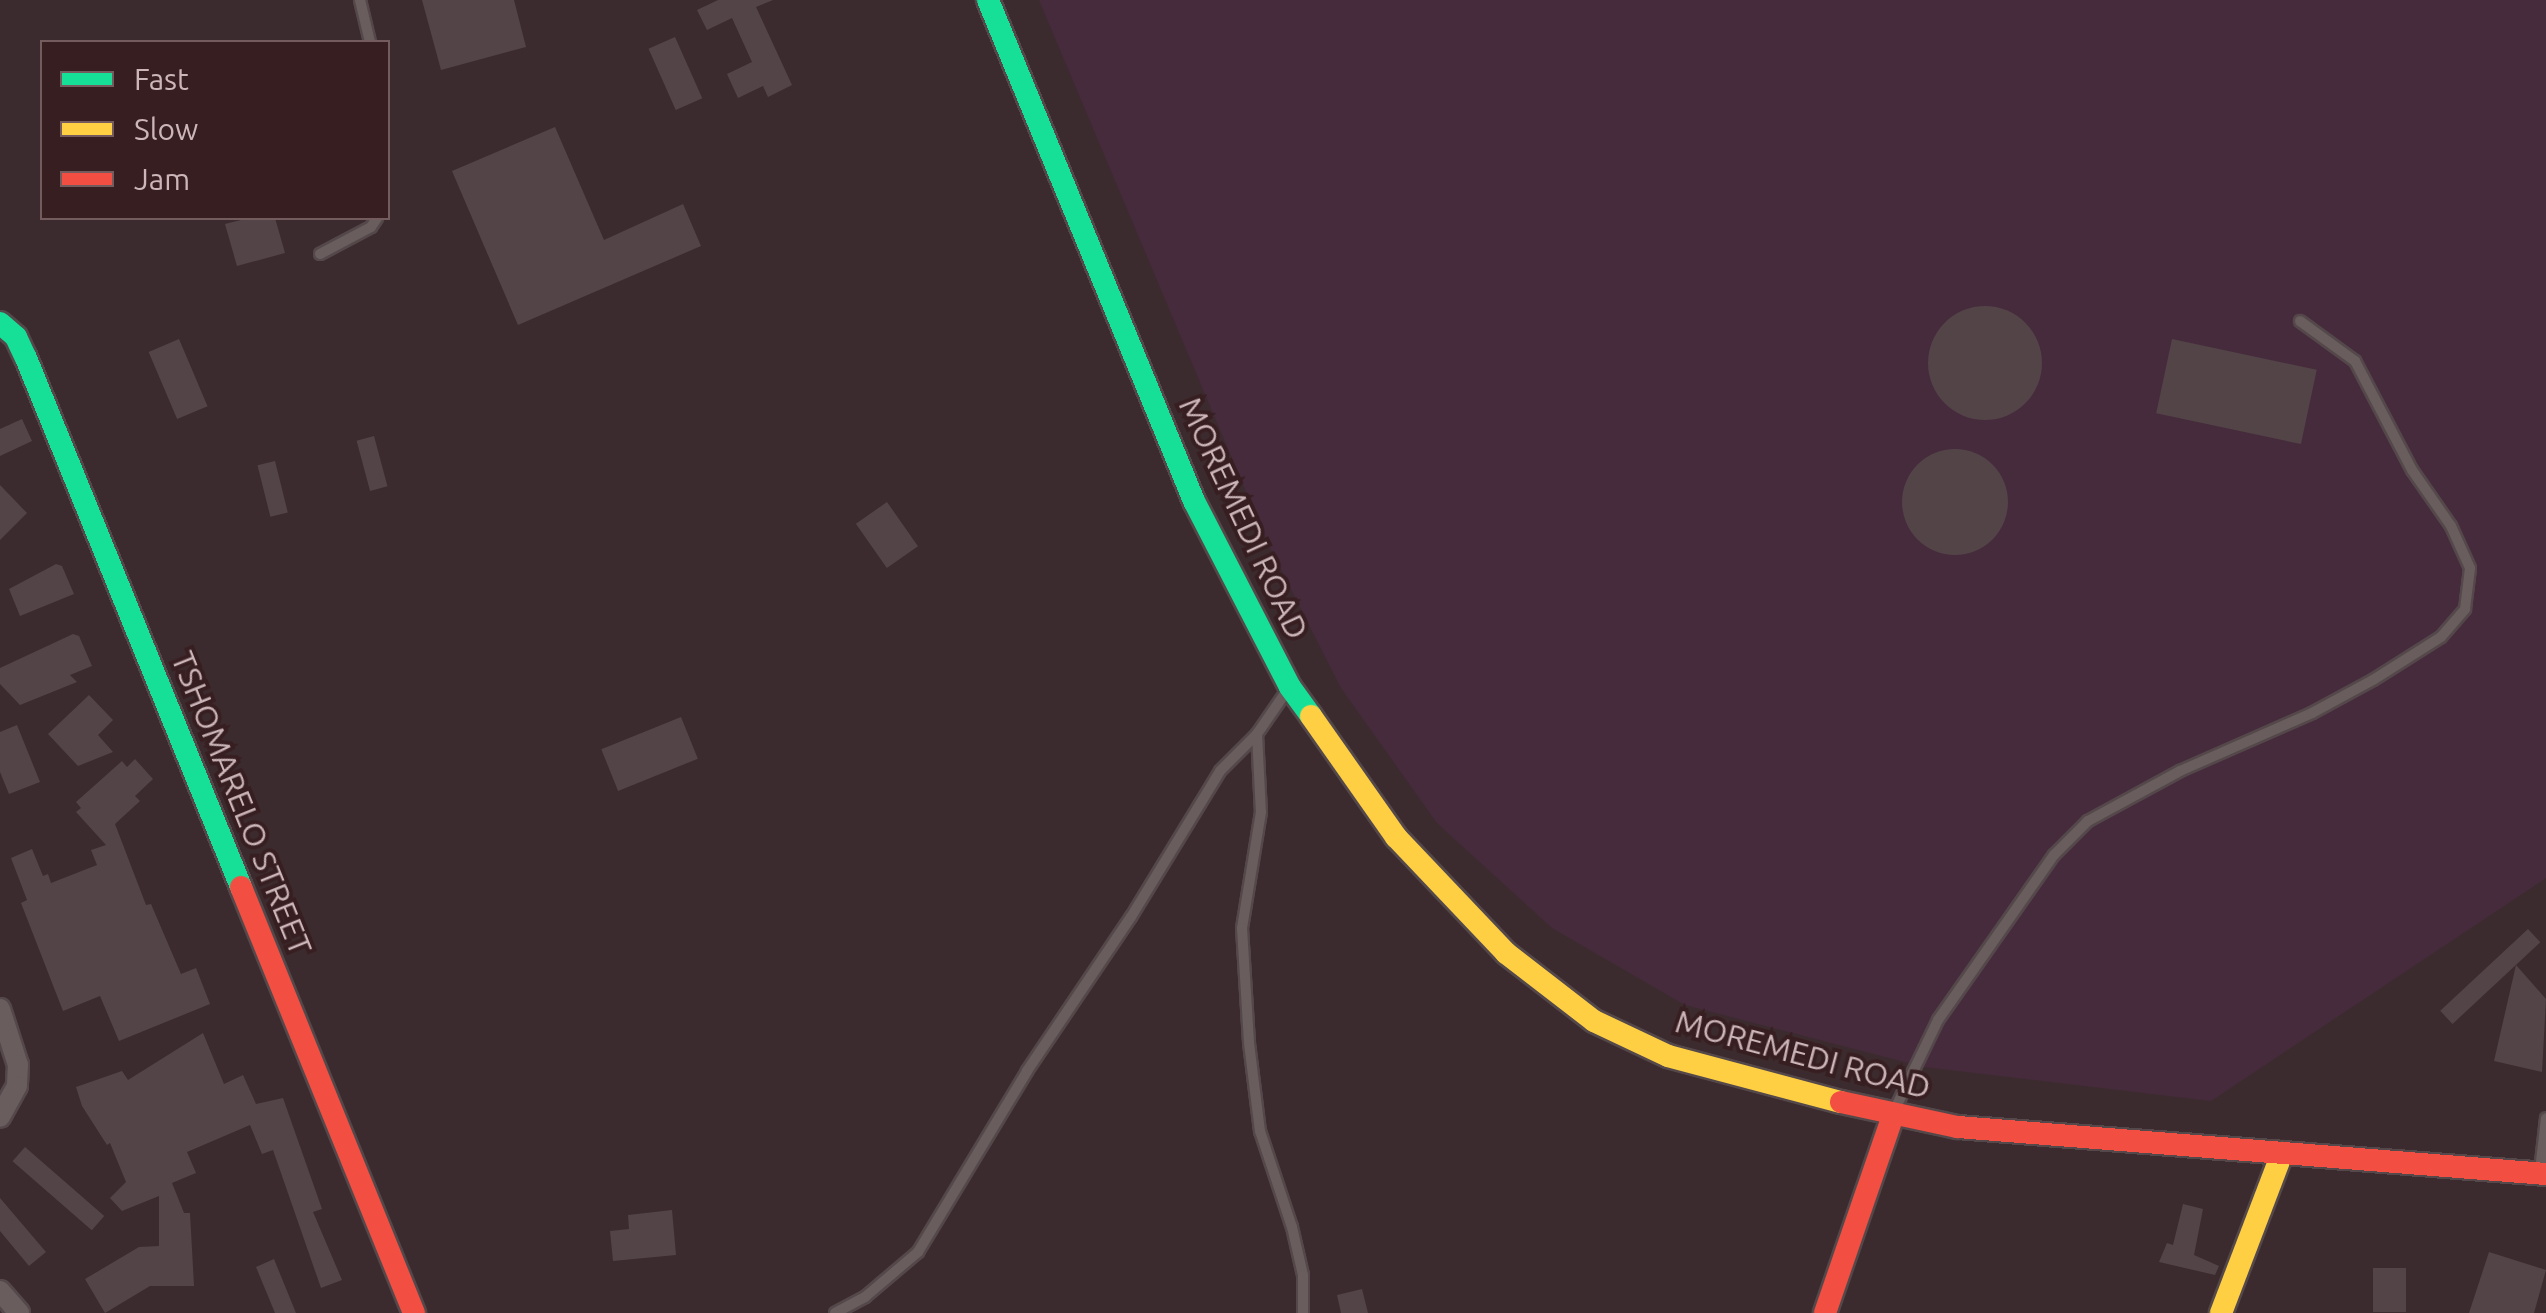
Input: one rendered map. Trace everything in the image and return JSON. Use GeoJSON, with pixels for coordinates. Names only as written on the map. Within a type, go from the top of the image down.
{"type":"FeatureCollection","features":[{"type":"Feature","properties":{"kind":"street","name":"MOREMEDI ROAD"},"geometry":{"type":"LineString","coordinates":[[988,0],[1194,501],[1290,687],[1396,837],[1452,900],[1506,954],[1594,1021],[1668,1056],[1893,1116],[1958,1127],[2543,1173]]}},
{"type":"Feature","properties":{"kind":"street","name":"TSHOMARELO STREET"},"geometry":{"type":"LineString","coordinates":[[0,323],[16,337],[26,358],[414,1313]]}},
{"type":"Feature","properties":{"kind":"street"},"geometry":{"type":"LineString","coordinates":[[0,1009],[18,1065],[17,1086],[0,1117]]}},
{"type":"Feature","properties":{"kind":"street"},"geometry":{"type":"LineString","coordinates":[[1825,1313],[1893,1116]]}},
{"type":"Feature","properties":{"kind":"street"},"geometry":{"type":"LineString","coordinates":[[2221,1313],[2282,1153]]}},
{"type":"Feature","properties":{"kind":"street"},"geometry":{"type":"LineString","coordinates":[[0,1291],[19,1313]]}},
{"type":"Feature","properties":{"kind":"lane"},"geometry":{"type":"LineString","coordinates":[[360,0],[370,40]]}},
{"type":"Feature","properties":{"kind":"lane"},"geometry":{"type":"LineString","coordinates":[[320,254],[371,228],[376,220]]}},
{"type":"Feature","properties":{"kind":"lane"},"geometry":{"type":"LineString","coordinates":[[1893,1116],[1938,1020],[2054,855],[2088,822],[2180,772],[2312,713],[2374,680],[2441,637],[2465,609],[2470,568],[2452,526],[2412,470],[2355,361],[2300,322]]}},
{"type":"Feature","properties":{"kind":"lane"},"geometry":{"type":"LineString","coordinates":[[835,1313],[865,1296],[918,1252],[1027,1071],[1131,918],[1220,771],[1257,734],[1290,687]]}},
{"type":"Feature","properties":{"kind":"lane"},"geometry":{"type":"LineString","coordinates":[[1257,734],[1261,812],[1242,928],[1249,1043],[1260,1132],[1303,1275],[1303,1313]]}},
{"type":"Feature","properties":{"kind":"lane"},"geometry":{"type":"LineString","coordinates":[[2543,1173],[2546,1118]]}},
{"type":"Feature","properties":{"kind":"shaded area"},"geometry":{"type":"Polygon","coordinates":[[[1039,0],[2546,0],[2546,878],[2211,1101],[1924,1067],[1685,1005],[1552,928],[1437,823],[1341,688],[1269,546],[1039,0]]]}},
{"type":"Feature","properties":{"kind":"building"},"geometry":{"type":"Polygon","coordinates":[[[422,0],[514,0],[526,47],[441,70],[422,0]]]}},
{"type":"Feature","properties":{"kind":"building"},"geometry":{"type":"Polygon","coordinates":[[[718,0],[773,0],[756,7],[792,85],[768,97],[763,86],[738,98],[727,74],[752,62],[732,18],[707,30],[697,10],[718,0]]]}},
{"type":"Feature","properties":{"kind":"building"},"geometry":{"type":"Polygon","coordinates":[[[675,37],[702,98],[676,110],[649,49],[675,37]]]}},
{"type":"Feature","properties":{"kind":"building"},"geometry":{"type":"Polygon","coordinates":[[[555,127],[604,240],[683,204],[701,246],[518,325],[452,171],[555,127]]]}},
{"type":"Feature","properties":{"kind":"building"},"geometry":{"type":"Polygon","coordinates":[[[276,220],[285,253],[237,266],[225,224],[276,220]]]}},
{"type":"Feature","properties":{"kind":"building"},"geometry":{"type":"Polygon","coordinates":[[[1985,306],[2007,311],[2025,323],[2037,341],[2042,363],[2037,385],[2025,403],[2007,415],[1985,420],[1963,415],[1945,403],[1933,385],[1928,363],[1933,341],[1945,323],[1963,311],[1985,306]]]}},
{"type":"Feature","properties":{"kind":"building"},"geometry":{"type":"Polygon","coordinates":[[[179,339],[208,406],[177,419],[149,352],[179,339]]]}},
{"type":"Feature","properties":{"kind":"building"},"geometry":{"type":"Polygon","coordinates":[[[2172,339],[2317,370],[2301,444],[2156,413],[2172,339]]]}},
{"type":"Feature","properties":{"kind":"building"},"geometry":{"type":"Polygon","coordinates":[[[22,419],[32,441],[0,456],[0,429],[22,419]]]}},
{"type":"Feature","properties":{"kind":"building"},"geometry":{"type":"Polygon","coordinates":[[[374,436],[387,486],[370,491],[357,441],[374,436]]]}},
{"type":"Feature","properties":{"kind":"building"},"geometry":{"type":"Polygon","coordinates":[[[1955,449],[1975,453],[1992,465],[2004,482],[2008,502],[2004,522],[1992,539],[1975,551],[1955,555],[1935,551],[1918,539],[1906,522],[1902,502],[1906,482],[1918,465],[1935,453],[1955,449]]]}},
{"type":"Feature","properties":{"kind":"building"},"geometry":{"type":"Polygon","coordinates":[[[275,461],[288,512],[270,517],[258,465],[275,461]]]}},
{"type":"Feature","properties":{"kind":"building"},"geometry":{"type":"Polygon","coordinates":[[[0,485],[27,513],[0,540],[0,485]]]}},
{"type":"Feature","properties":{"kind":"building"},"geometry":{"type":"Polygon","coordinates":[[[887,502],[918,546],[887,568],[856,524],[887,502]]]}},
{"type":"Feature","properties":{"kind":"building"},"geometry":{"type":"Polygon","coordinates":[[[56,564],[62,566],[74,594],[20,616],[9,589],[56,564]]]}},
{"type":"Feature","properties":{"kind":"building"},"geometry":{"type":"Polygon","coordinates":[[[73,634],[79,636],[92,666],[70,675],[77,682],[20,705],[0,684],[0,668],[73,634]]]}},
{"type":"Feature","properties":{"kind":"building"},"geometry":{"type":"Polygon","coordinates":[[[89,695],[113,720],[98,735],[113,752],[78,766],[48,734],[89,695]]]}},
{"type":"Feature","properties":{"kind":"building"},"geometry":{"type":"Polygon","coordinates":[[[681,717],[698,759],[618,791],[601,749],[681,717]]]}},
{"type":"Feature","properties":{"kind":"building"},"geometry":{"type":"Polygon","coordinates":[[[17,725],[40,782],[9,794],[0,772],[0,732],[17,725]]]}},
{"type":"Feature","properties":{"kind":"building"},"geometry":{"type":"Polygon","coordinates":[[[135,759],[153,779],[135,796],[140,801],[115,824],[146,905],[151,904],[181,974],[196,968],[210,1004],[119,1041],[100,996],[63,1011],[21,903],[27,900],[11,858],[32,849],[43,876],[48,874],[51,883],[97,865],[91,850],[106,845],[76,812],[81,808],[76,802],[122,761],[127,767],[135,759]]]}},
{"type":"Feature","properties":{"kind":"building"},"geometry":{"type":"Polygon","coordinates":[[[2528,929],[2540,942],[2453,1024],[2440,1011],[2528,929]]]}},
{"type":"Feature","properties":{"kind":"building"},"geometry":{"type":"Polygon","coordinates":[[[2516,965],[2546,999],[2542,1072],[2494,1061],[2516,965]]]}},
{"type":"Feature","properties":{"kind":"building"},"geometry":{"type":"Polygon","coordinates":[[[203,1033],[224,1084],[243,1075],[256,1104],[283,1098],[322,1209],[313,1212],[342,1280],[321,1288],[273,1150],[262,1154],[250,1125],[187,1152],[196,1173],[172,1183],[184,1213],[190,1213],[194,1286],[150,1286],[105,1313],[85,1279],[139,1247],[159,1246],[159,1196],[122,1211],[110,1198],[126,1182],[110,1143],[107,1145],[82,1106],[76,1087],[122,1071],[128,1080],[203,1033]]]}},
{"type":"Feature","properties":{"kind":"building"},"geometry":{"type":"Polygon","coordinates":[[[25,1147],[104,1216],[92,1230],[13,1161],[25,1147]]]}},
{"type":"Feature","properties":{"kind":"building"},"geometry":{"type":"Polygon","coordinates":[[[0,1198],[46,1252],[29,1266],[0,1231],[0,1198]]]}},
{"type":"Feature","properties":{"kind":"building"},"geometry":{"type":"Polygon","coordinates":[[[2183,1204],[2203,1209],[2194,1255],[2219,1266],[2215,1275],[2159,1262],[2167,1243],[2173,1245],[2183,1204]]]}},
{"type":"Feature","properties":{"kind":"building"},"geometry":{"type":"Polygon","coordinates":[[[672,1210],[676,1255],[613,1261],[610,1231],[629,1229],[628,1215],[672,1210]]]}},
{"type":"Feature","properties":{"kind":"building"},"geometry":{"type":"Polygon","coordinates":[[[2489,1252],[2546,1270],[2534,1313],[2469,1313],[2489,1252]]]}},
{"type":"Feature","properties":{"kind":"building"},"geometry":{"type":"Polygon","coordinates":[[[274,1259],[296,1313],[275,1313],[256,1267],[274,1259]]]}},
{"type":"Feature","properties":{"kind":"building"},"geometry":{"type":"Polygon","coordinates":[[[2373,1268],[2406,1268],[2406,1312],[2373,1312],[2373,1268]]]}},
{"type":"Feature","properties":{"kind":"building"},"geometry":{"type":"Polygon","coordinates":[[[1362,1289],[1368,1313],[1341,1313],[1337,1295],[1362,1289]]]}},
{"type":"Feature","properties":{"kind":"traffic: fast"},"geometry":{"type":"LineString","coordinates":[[988,0],[1194,501],[1290,687],[1311,716]]}},
{"type":"Feature","properties":{"kind":"traffic: fast"},"geometry":{"type":"LineString","coordinates":[[0,323],[16,337],[26,358],[241,887]]}},
{"type":"Feature","properties":{"kind":"traffic: slow"},"geometry":{"type":"LineString","coordinates":[[1311,716],[1396,837],[1506,953],[1594,1021],[1668,1056],[1841,1102]]}},
{"type":"Feature","properties":{"kind":"traffic: slow"},"geometry":{"type":"LineString","coordinates":[[2221,1313],[2282,1153]]}},
{"type":"Feature","properties":{"kind":"traffic: jam"},"geometry":{"type":"LineString","coordinates":[[241,887],[414,1313]]}},
{"type":"Feature","properties":{"kind":"traffic: jam"},"geometry":{"type":"LineString","coordinates":[[1841,1102],[1958,1127],[2546,1174]]}},
{"type":"Feature","properties":{"kind":"traffic: jam"},"geometry":{"type":"LineString","coordinates":[[1825,1313],[1893,1116]]}}]}
